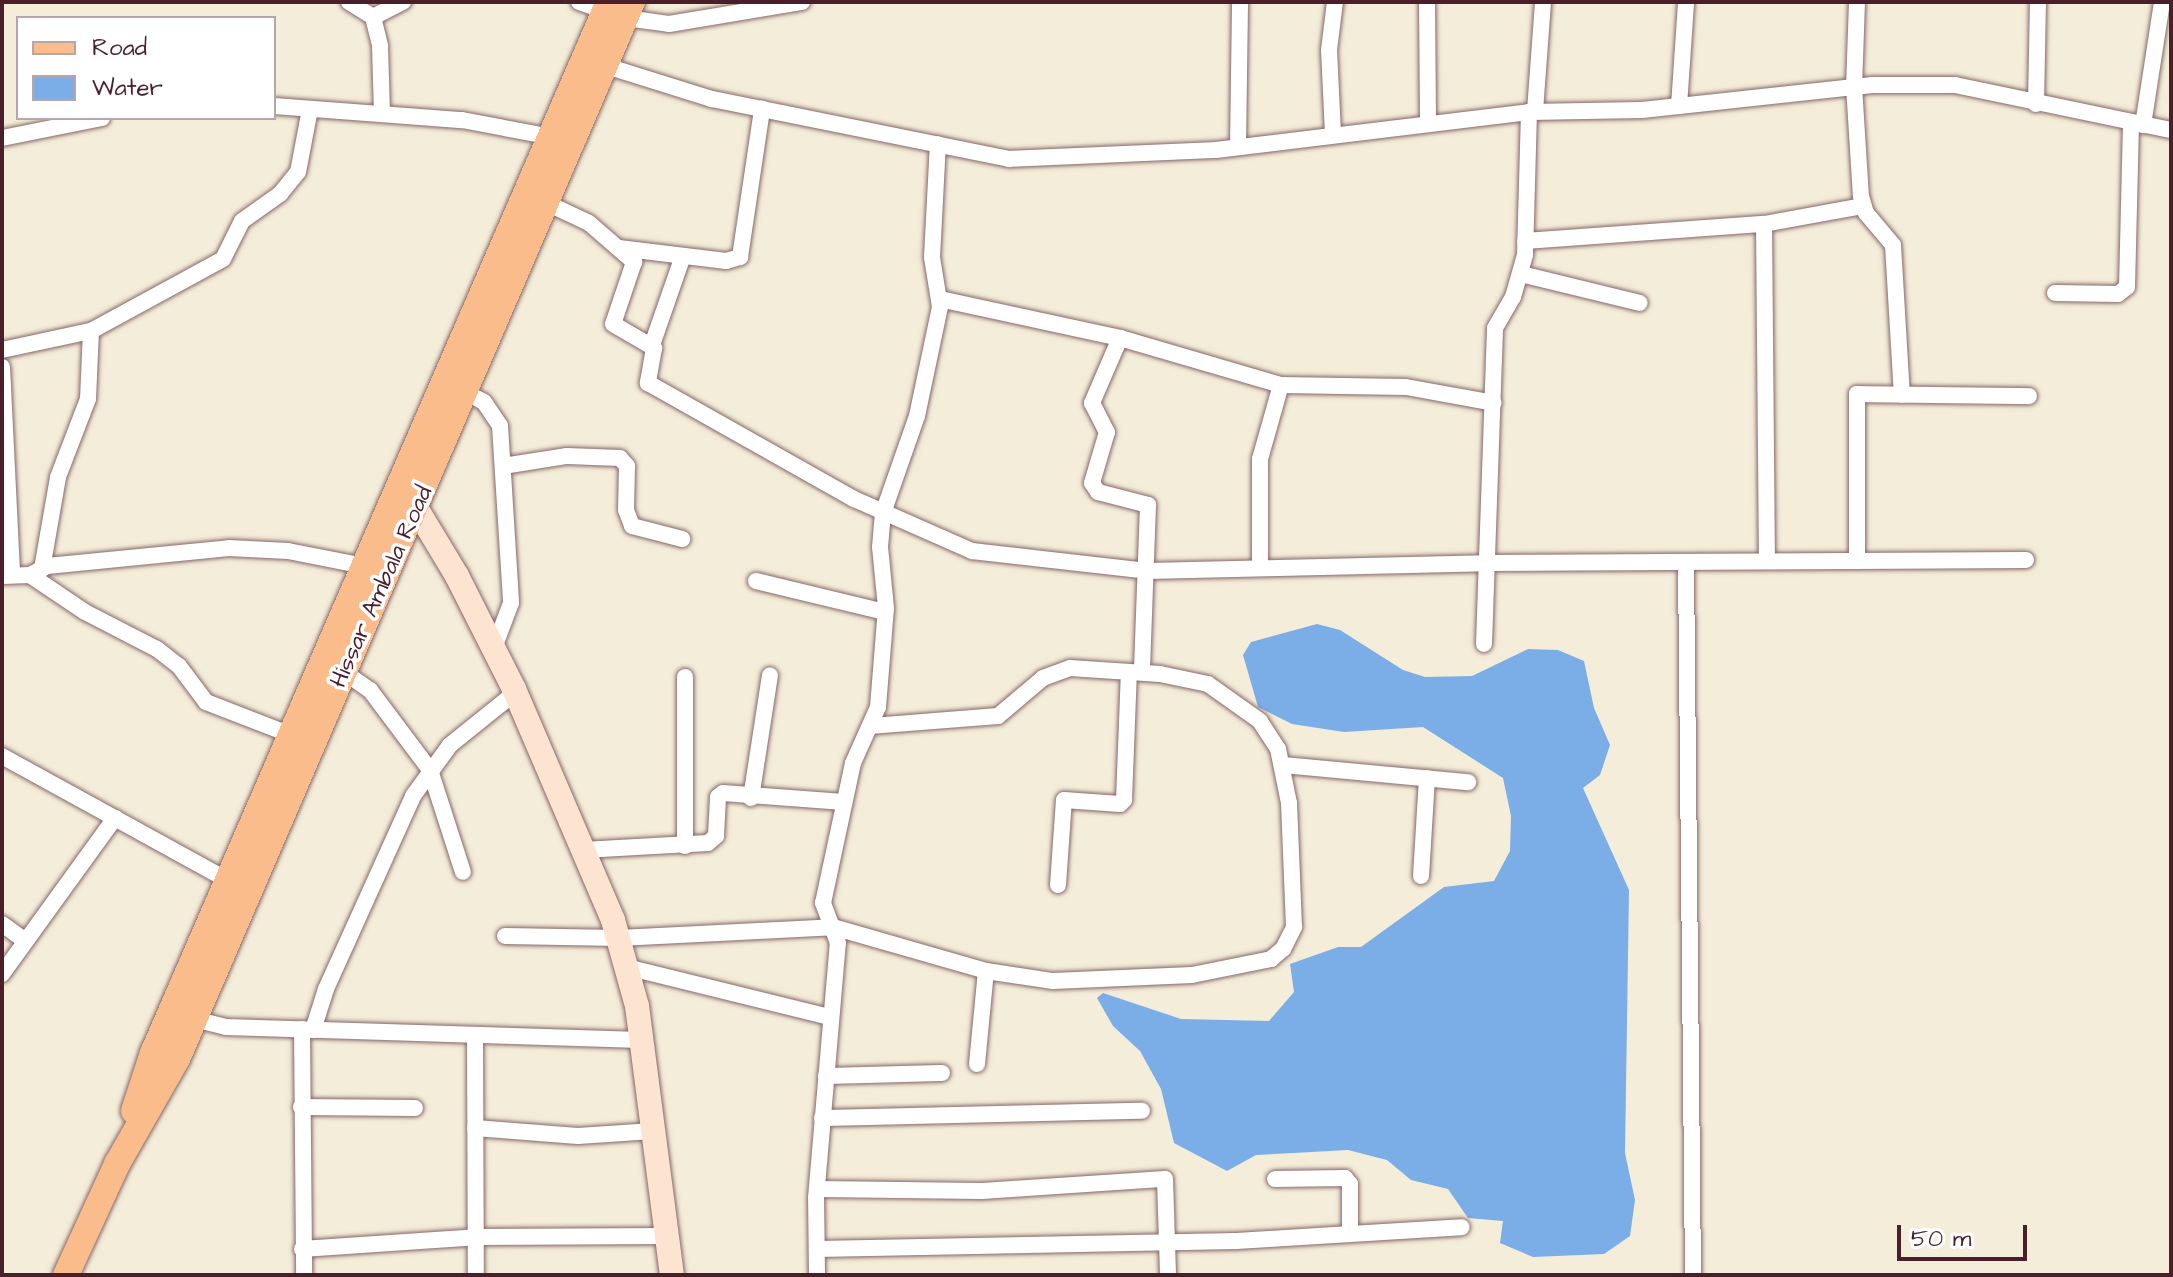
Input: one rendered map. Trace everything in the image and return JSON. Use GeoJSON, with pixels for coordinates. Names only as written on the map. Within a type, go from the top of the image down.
{"type":"FeatureCollection","features":[{"type":"Feature","properties":{"kind":"main road","name":"Hissar Ambala Road"},"geometry":{"type":"LineString","coordinates":[[117,1164],[153,1053],[401,480],[536,198],[618,8]]}},
{"type":"Feature","properties":{"kind":"main road","name":"Hissar Ambala Road"},"geometry":{"type":"LineString","coordinates":[[66,1275],[117,1164],[194,1019],[416,512],[467,393],[536,198]]}},
{"type":"Feature","properties":{"kind":"street"},"geometry":{"type":"LineString","coordinates":[[349,2],[373,17],[380,46],[382,114]]}},
{"type":"Feature","properties":{"kind":"street"},"geometry":{"type":"LineString","coordinates":[[373,17],[403,2]]}},
{"type":"Feature","properties":{"kind":"street"},"geometry":{"type":"LineString","coordinates":[[579,2],[618,8],[669,24],[802,2]]}},
{"type":"Feature","properties":{"kind":"street"},"geometry":{"type":"LineString","coordinates":[[1238,147],[1240,2]]}},
{"type":"Feature","properties":{"kind":"street"},"geometry":{"type":"LineString","coordinates":[[1333,134],[1329,50],[1335,2]]}},
{"type":"Feature","properties":{"kind":"street"},"geometry":{"type":"LineString","coordinates":[[1427,2],[1428,122]]}},
{"type":"Feature","properties":{"kind":"street"},"geometry":{"type":"LineString","coordinates":[[1484,644],[1495,328],[1521,274],[1543,2]]}},
{"type":"Feature","properties":{"kind":"street"},"geometry":{"type":"LineString","coordinates":[[1679,106],[1686,2]]}},
{"type":"Feature","properties":{"kind":"street"},"geometry":{"type":"LineString","coordinates":[[1857,2],[1854,86],[1863,206],[1893,245],[1902,395]]}},
{"type":"Feature","properties":{"kind":"street"},"geometry":{"type":"LineString","coordinates":[[2036,104],[2038,2]]}},
{"type":"Feature","properties":{"kind":"street"},"geometry":{"type":"LineString","coordinates":[[2055,293],[2118,294],[2127,287],[2137,124],[2162,2]]}},
{"type":"Feature","properties":{"kind":"street"},"geometry":{"type":"LineString","coordinates":[[594,63],[712,99],[1009,159],[1093,158],[1238,147],[1428,122],[1532,112],[1679,106],[1854,86],[1955,85],[2171,130]]}},
{"type":"Feature","properties":{"kind":"street"},"geometry":{"type":"LineString","coordinates":[[276,106],[462,120],[562,139]]}},
{"type":"Feature","properties":{"kind":"street"},"geometry":{"type":"LineString","coordinates":[[2,350],[91,331],[223,259],[242,221],[280,194],[298,172],[310,109]]}},
{"type":"Feature","properties":{"kind":"street"},"geometry":{"type":"LineString","coordinates":[[617,247],[726,261],[740,257],[762,109]]}},
{"type":"Feature","properties":{"kind":"street"},"geometry":{"type":"LineString","coordinates":[[2,138],[92,120]]}},
{"type":"Feature","properties":{"kind":"street"},"geometry":{"type":"LineString","coordinates":[[817,1275],[817,1189],[838,943],[823,903],[853,763],[872,726],[881,692],[885,612],[880,547],[883,513],[917,416],[940,299],[932,257],[938,144]]}},
{"type":"Feature","properties":{"kind":"street"},"geometry":{"type":"LineString","coordinates":[[536,198],[589,223],[634,262],[613,324],[652,345]]}},
{"type":"Feature","properties":{"kind":"street"},"geometry":{"type":"LineString","coordinates":[[1525,241],[1764,224],[1863,206]]}},
{"type":"Feature","properties":{"kind":"street"},"geometry":{"type":"LineString","coordinates":[[1764,224],[1767,561]]}},
{"type":"Feature","properties":{"kind":"street"},"geometry":{"type":"LineString","coordinates":[[683,256],[652,345],[648,383],[883,513],[972,551],[1147,571],[1488,563],[2026,560]]}},
{"type":"Feature","properties":{"kind":"street"},"geometry":{"type":"LineString","coordinates":[[1521,274],[1640,303]]}},
{"type":"Feature","properties":{"kind":"street"},"geometry":{"type":"LineString","coordinates":[[940,299],[1120,338],[1281,385],[1406,387],[1494,403]]}},
{"type":"Feature","properties":{"kind":"street"},"geometry":{"type":"LineString","coordinates":[[36,572],[58,477],[88,399],[91,331]]}},
{"type":"Feature","properties":{"kind":"street"},"geometry":{"type":"LineString","coordinates":[[1058,885],[1064,800],[1120,804],[1126,794],[1135,672],[1147,571],[1148,505],[1098,492],[1092,483],[1107,428],[1092,403],[1120,338]]}},
{"type":"Feature","properties":{"kind":"street"},"geometry":{"type":"LineString","coordinates":[[2,367],[7,576],[229,548],[288,551],[364,566]]}},
{"type":"Feature","properties":{"kind":"street"},"geometry":{"type":"LineString","coordinates":[[1260,567],[1260,459],[1281,385]]}},
{"type":"Feature","properties":{"kind":"street"},"geometry":{"type":"LineString","coordinates":[[467,393],[484,402],[500,426],[511,603],[494,648]]}},
{"type":"Feature","properties":{"kind":"street"},"geometry":{"type":"LineString","coordinates":[[1857,561],[1856,396],[2029,396]]}},
{"type":"Feature","properties":{"kind":"street"},"geometry":{"type":"LineString","coordinates":[[503,466],[567,456],[620,458],[627,466],[626,510],[632,526],[682,539]]}},
{"type":"Feature","properties":{"kind":"street"},"geometry":{"type":"LineString","coordinates":[[401,480],[416,512],[457,576],[516,692],[619,938],[641,1040],[672,1275]]}},
{"type":"Feature","properties":{"kind":"street"},"geometry":{"type":"LineString","coordinates":[[1686,562],[1693,1275]]}},
{"type":"Feature","properties":{"kind":"street"},"geometry":{"type":"LineString","coordinates":[[36,572],[157,649],[179,666],[206,702],[291,735]]}},
{"type":"Feature","properties":{"kind":"street"},"geometry":{"type":"LineString","coordinates":[[756,581],[885,612]]}},
{"type":"Feature","properties":{"kind":"street"},"geometry":{"type":"LineString","coordinates":[[505,936],[619,938],[833,927],[986,971],[1053,981],[1122,981],[1192,975],[1271,959],[1294,927],[1289,803],[1283,765],[1260,721],[1208,684],[1135,672],[1070,668],[1043,678],[998,716],[872,726]]}},
{"type":"Feature","properties":{"kind":"street"},"geometry":{"type":"LineString","coordinates":[[344,672],[370,690],[430,770],[463,872]]}},
{"type":"Feature","properties":{"kind":"street"},"geometry":{"type":"LineString","coordinates":[[751,798],[770,675]]}},
{"type":"Feature","properties":{"kind":"street"},"geometry":{"type":"LineString","coordinates":[[685,677],[685,846]]}},
{"type":"Feature","properties":{"kind":"street"},"geometry":{"type":"LineString","coordinates":[[304,1275],[301,1107],[307,1030],[430,770],[450,745],[516,692]]}},
{"type":"Feature","properties":{"kind":"street"},"geometry":{"type":"LineString","coordinates":[[2,756],[228,880]]}},
{"type":"Feature","properties":{"kind":"street"},"geometry":{"type":"LineString","coordinates":[[1283,765],[1468,782]]}},
{"type":"Feature","properties":{"kind":"street"},"geometry":{"type":"LineString","coordinates":[[1421,876],[1427,778]]}},
{"type":"Feature","properties":{"kind":"street"},"geometry":{"type":"LineString","coordinates":[[583,850],[685,846],[713,840],[720,794],[844,802]]}},
{"type":"Feature","properties":{"kind":"street"},"geometry":{"type":"LineString","coordinates":[[2,974],[115,818]]}},
{"type":"Feature","properties":{"kind":"street"},"geometry":{"type":"LineString","coordinates":[[2,924],[25,941]]}},
{"type":"Feature","properties":{"kind":"street"},"geometry":{"type":"LineString","coordinates":[[626,967],[830,1017]]}},
{"type":"Feature","properties":{"kind":"street"},"geometry":{"type":"LineString","coordinates":[[977,1064],[986,971]]}},
{"type":"Feature","properties":{"kind":"street"},"geometry":{"type":"LineString","coordinates":[[194,1019],[226,1027],[641,1040]]}},
{"type":"Feature","properties":{"kind":"street"},"geometry":{"type":"LineString","coordinates":[[475,1035],[476,1275]]}},
{"type":"Feature","properties":{"kind":"street"},"geometry":{"type":"LineString","coordinates":[[826,1076],[942,1073]]}},
{"type":"Feature","properties":{"kind":"street"},"geometry":{"type":"LineString","coordinates":[[301,1107],[415,1108]]}},
{"type":"Feature","properties":{"kind":"street"},"geometry":{"type":"LineString","coordinates":[[822,1118],[1142,1111]]}},
{"type":"Feature","properties":{"kind":"street"},"geometry":{"type":"LineString","coordinates":[[475,1128],[578,1136],[653,1131]]}},
{"type":"Feature","properties":{"kind":"street"},"geometry":{"type":"LineString","coordinates":[[1275,1179],[1345,1178],[1350,1184],[1350,1233]]}},
{"type":"Feature","properties":{"kind":"street"},"geometry":{"type":"LineString","coordinates":[[817,1189],[982,1191],[1165,1179],[1168,1275]]}},
{"type":"Feature","properties":{"kind":"street"},"geometry":{"type":"LineString","coordinates":[[817,1249],[1166,1242],[1462,1227]]}},
{"type":"Feature","properties":{"kind":"street"},"geometry":{"type":"LineString","coordinates":[[302,1249],[476,1237],[667,1236]]}},
{"type":"Feature","properties":{"kind":"water"},"geometry":{"type":"Polygon","coordinates":[[[1317,624],[1340,630],[1403,670],[1425,677],[1472,676],[1528,649],[1558,650],[1584,661],[1594,708],[1610,745],[1600,775],[1583,788],[1629,890],[1625,1153],[1635,1200],[1630,1236],[1604,1254],[1533,1257],[1500,1243],[1503,1221],[1468,1218],[1448,1189],[1411,1180],[1387,1160],[1348,1150],[1256,1155],[1227,1171],[1174,1143],[1161,1089],[1140,1051],[1113,1026],[1097,998],[1103,993],[1181,1019],[1269,1021],[1294,992],[1290,964],[1338,947],[1361,947],[1444,887],[1494,881],[1510,851],[1511,816],[1503,778],[1423,727],[1344,732],[1292,724],[1258,707],[1243,655],[1251,642],[1317,624]]]}}]}
